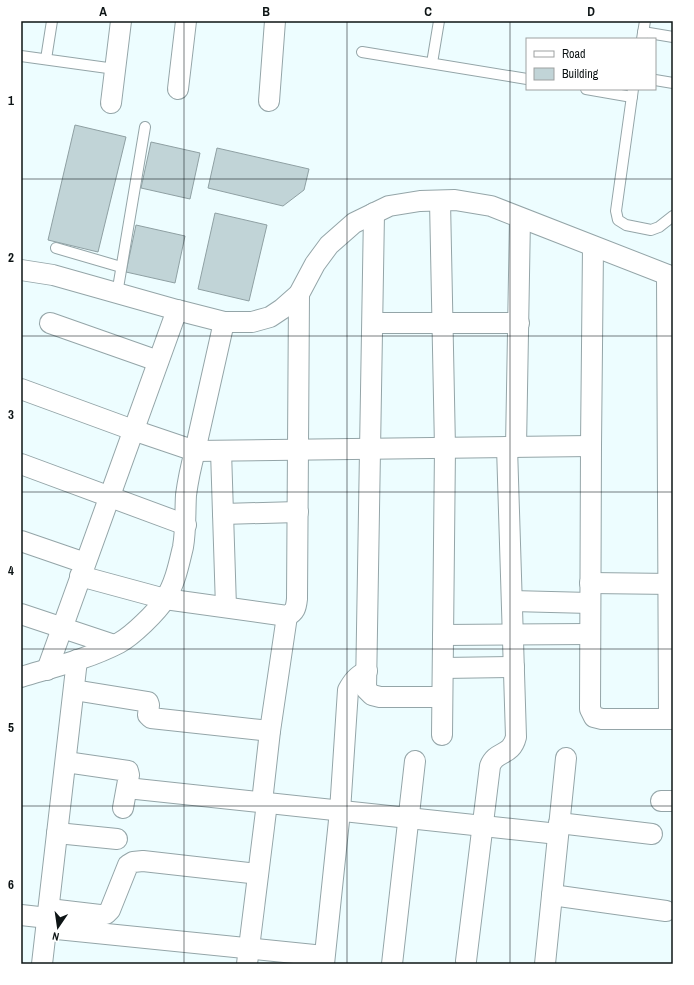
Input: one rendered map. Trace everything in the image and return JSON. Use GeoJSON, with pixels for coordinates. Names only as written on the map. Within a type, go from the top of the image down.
{"type":"FeatureCollection","features":[{"type":"Feature","properties":{"kind":"street"},"geometry":{"type":"LineString","coordinates":[[112,103],[121,21]]}},
{"type":"Feature","properties":{"kind":"street"},"geometry":{"type":"LineString","coordinates":[[178,88],[186,21]]}},
{"type":"Feature","properties":{"kind":"street"},"geometry":{"type":"LineString","coordinates":[[268,101],[276,21]]}},
{"type":"Feature","properties":{"kind":"street"},"geometry":{"type":"LineString","coordinates":[[21,270],[53,275],[117,294],[224,322],[252,322],[270,317],[299,294],[315,264],[329,245],[354,223],[390,206],[420,201],[455,200],[491,206],[670,276],[671,719],[602,720],[594,717],[590,708],[593,247]]}},
{"type":"Feature","properties":{"kind":"street"},"geometry":{"type":"LineString","coordinates":[[440,201],[445,448],[442,735]]}},
{"type":"Feature","properties":{"kind":"street"},"geometry":{"type":"LineString","coordinates":[[374,213],[366,689],[372,695],[380,697],[442,697]]}},
{"type":"Feature","properties":{"kind":"street"},"geometry":{"type":"LineString","coordinates":[[466,961],[490,766],[492,760],[510,750],[516,737],[512,601],[511,447],[519,323],[520,218]]}},
{"type":"Feature","properties":{"kind":"street"},"geometry":{"type":"LineString","coordinates":[[21,541],[82,570],[165,599],[287,616],[293,613],[296,608],[298,512],[299,294]]}},
{"type":"Feature","properties":{"kind":"street"},"geometry":{"type":"LineString","coordinates":[[47,670],[61,627],[177,310]]}},
{"type":"Feature","properties":{"kind":"street"},"geometry":{"type":"LineString","coordinates":[[21,678],[77,660],[120,643],[144,624],[165,599],[177,572],[183,547],[186,525],[186,497],[189,471],[195,451],[224,322]]}},
{"type":"Feature","properties":{"kind":"street"},"geometry":{"type":"LineString","coordinates":[[50,323],[158,361]]}},
{"type":"Feature","properties":{"kind":"street"},"geometry":{"type":"LineString","coordinates":[[373,323],[519,323]]}},
{"type":"Feature","properties":{"kind":"street"},"geometry":{"type":"LineString","coordinates":[[21,390],[195,451],[591,446]]}},
{"type":"Feature","properties":{"kind":"street"},"geometry":{"type":"LineString","coordinates":[[221,451],[226,607]]}},
{"type":"Feature","properties":{"kind":"street"},"geometry":{"type":"LineString","coordinates":[[21,464],[186,525]]}},
{"type":"Feature","properties":{"kind":"street"},"geometry":{"type":"LineString","coordinates":[[223,514],[298,512]]}},
{"type":"Feature","properties":{"kind":"street"},"geometry":{"type":"LineString","coordinates":[[590,582],[671,584]]}},
{"type":"Feature","properties":{"kind":"street"},"geometry":{"type":"LineString","coordinates":[[512,601],[590,603]]}},
{"type":"Feature","properties":{"kind":"street"},"geometry":{"type":"LineString","coordinates":[[21,614],[114,645]]}},
{"type":"Feature","properties":{"kind":"street"},"geometry":{"type":"LineString","coordinates":[[248,956],[265,803],[270,731],[287,616]]}},
{"type":"Feature","properties":{"kind":"street"},"geometry":{"type":"LineString","coordinates":[[443,635],[590,634]]}},
{"type":"Feature","properties":{"kind":"street"},"geometry":{"type":"LineString","coordinates":[[42,964],[77,660]]}},
{"type":"Feature","properties":{"kind":"street"},"geometry":{"type":"LineString","coordinates":[[443,668],[514,667]]}},
{"type":"Feature","properties":{"kind":"street"},"geometry":{"type":"LineString","coordinates":[[21,915],[48,918],[248,956],[324,960],[340,811],[348,690],[353,680],[367,672]]}},
{"type":"Feature","properties":{"kind":"street"},"geometry":{"type":"LineString","coordinates":[[74,690],[148,702],[148,715],[151,718],[270,731]]}},
{"type":"Feature","properties":{"kind":"street"},"geometry":{"type":"LineString","coordinates":[[545,964],[566,758]]}},
{"type":"Feature","properties":{"kind":"street"},"geometry":{"type":"LineString","coordinates":[[392,964],[415,761]]}},
{"type":"Feature","properties":{"kind":"street"},"geometry":{"type":"LineString","coordinates":[[66,762],[128,771],[129,775],[123,808]]}},
{"type":"Feature","properties":{"kind":"street"},"geometry":{"type":"LineString","coordinates":[[127,788],[482,826],[559,828],[652,834]]}},
{"type":"Feature","properties":{"kind":"street"},"geometry":{"type":"LineString","coordinates":[[57,833],[117,839]]}},
{"type":"Feature","properties":{"kind":"street"},"geometry":{"type":"LineString","coordinates":[[48,918],[106,914],[110,910],[128,865],[133,862],[143,861],[258,874]]}},
{"type":"Feature","properties":{"kind":"street"},"geometry":{"type":"LineString","coordinates":[[552,895],[666,911]]}},
{"type":"Feature","properties":{"kind":"lane"},"geometry":{"type":"LineString","coordinates":[[46,59],[52,21]]}},
{"type":"Feature","properties":{"kind":"lane"},"geometry":{"type":"LineString","coordinates":[[432,63],[439,21]]}},
{"type":"Feature","properties":{"kind":"lane"},"geometry":{"type":"LineString","coordinates":[[645,21],[642,35],[673,37]]}},
{"type":"Feature","properties":{"kind":"lane"},"geometry":{"type":"LineString","coordinates":[[362,52],[526,79]]}},
{"type":"Feature","properties":{"kind":"lane"},"geometry":{"type":"LineString","coordinates":[[21,56],[115,69]]}},
{"type":"Feature","properties":{"kind":"lane"},"geometry":{"type":"LineString","coordinates":[[656,80],[673,83]]}},
{"type":"Feature","properties":{"kind":"lane"},"geometry":{"type":"LineString","coordinates":[[598,90],[633,93],[616,211],[618,220],[626,225],[651,230],[659,227],[673,216]]}},
{"type":"Feature","properties":{"kind":"lane"},"geometry":{"type":"LineString","coordinates":[[117,294],[145,127]]}},
{"type":"Feature","properties":{"kind":"lane"},"geometry":{"type":"LineString","coordinates":[[56,248],[122,267]]}},
{"type":"Feature","properties":{"kind":"building"},"geometry":{"type":"Polygon","coordinates":[[[75,125],[126,137],[98,252],[48,240],[75,125]]]}},
{"type":"Feature","properties":{"kind":"building"},"geometry":{"type":"Polygon","coordinates":[[[151,142],[200,153],[190,199],[141,188],[151,142]]]}},
{"type":"Feature","properties":{"kind":"building"},"geometry":{"type":"Polygon","coordinates":[[[217,148],[309,169],[304,190],[283,206],[208,188],[217,148]]]}},
{"type":"Feature","properties":{"kind":"building"},"geometry":{"type":"Polygon","coordinates":[[[215,213],[267,225],[249,301],[198,289],[215,213]]]}},
{"type":"Feature","properties":{"kind":"building"},"geometry":{"type":"Polygon","coordinates":[[[136,225],[185,236],[175,283],[126,272],[136,225]]]}}]}
